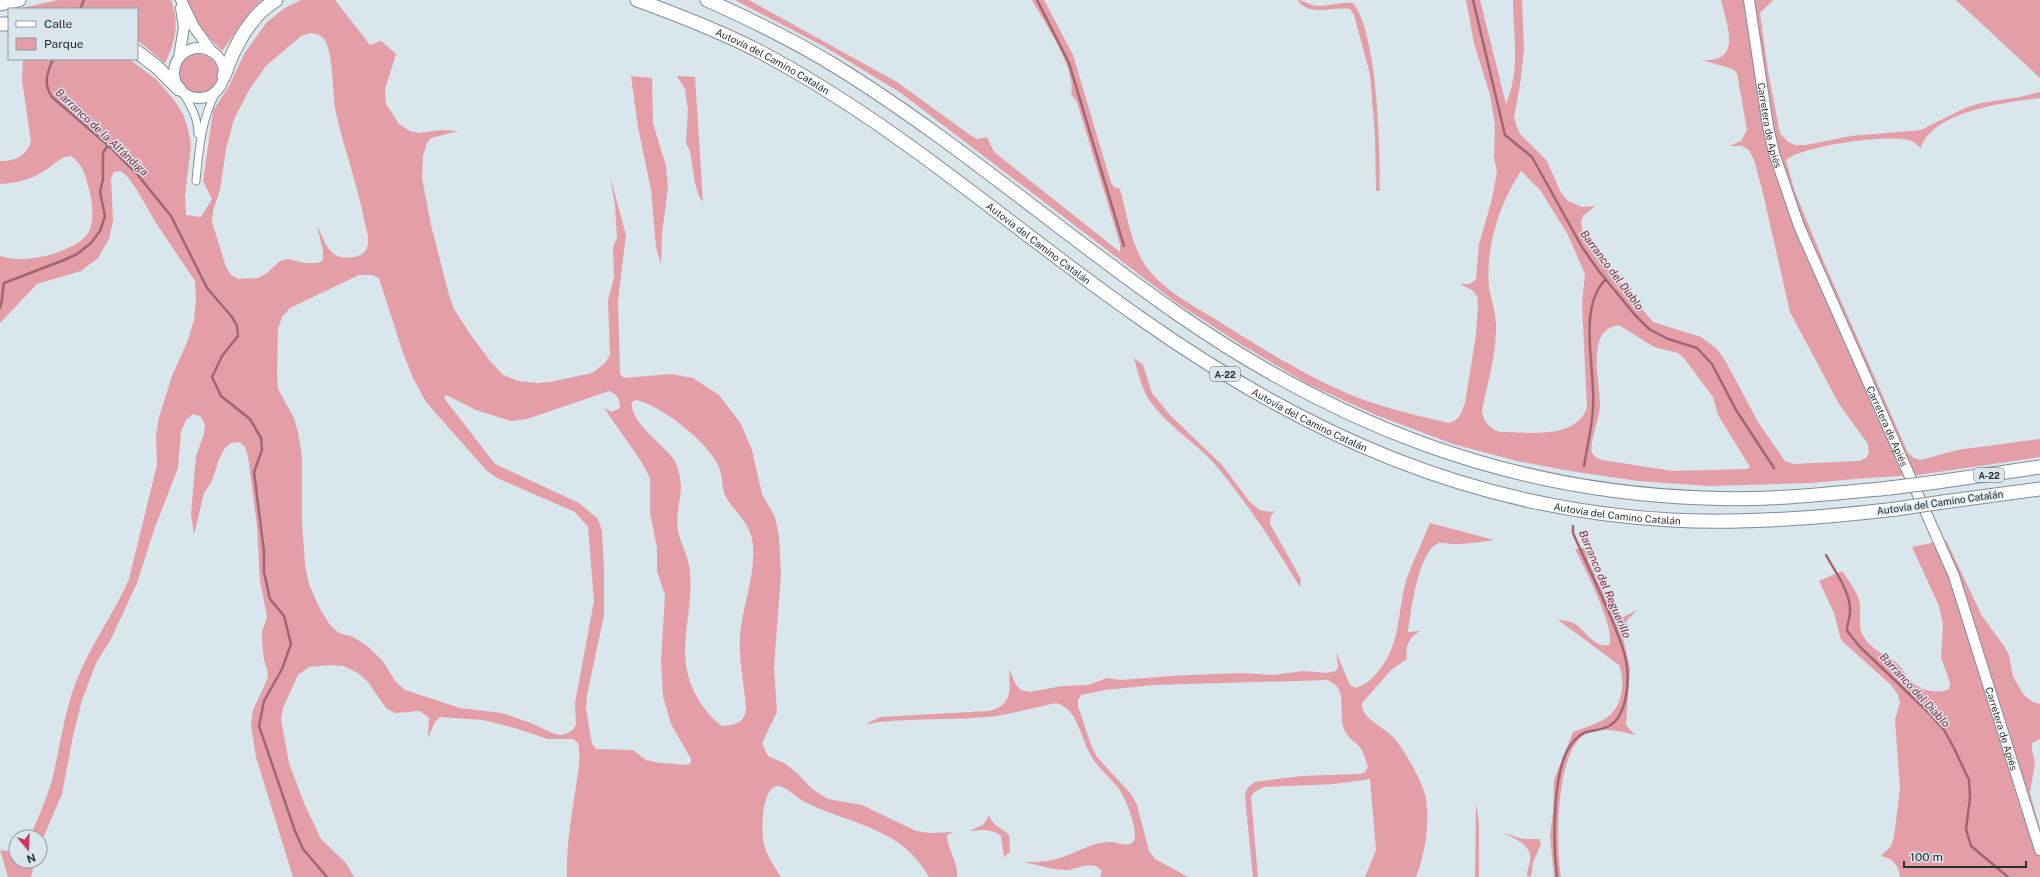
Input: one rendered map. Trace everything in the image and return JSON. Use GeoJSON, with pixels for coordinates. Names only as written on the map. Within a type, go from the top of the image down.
{"type":"FeatureCollection","features":[{"type":"Feature","properties":{"kind":"highway"},"geometry":{"type":"LineString","coordinates":[[0,4],[19,0]]}},
{"type":"Feature","properties":{"kind":"highway"},"geometry":{"type":"LineString","coordinates":[[224,76],[239,41],[262,10],[276,0]]}},
{"type":"Feature","properties":{"kind":"highway","name":"Autovía del Camino Catalán"},"geometry":{"type":"LineString","coordinates":[[637,0],[725,35],[764,54],[809,79],[914,148],[1138,317],[1193,354],[1259,395],[1307,421],[1377,454],[1453,481],[1542,503],[1623,516],[1677,520],[1752,521],[1841,515],[1896,509],[2040,488]]}},
{"type":"Feature","properties":{"kind":"highway","name":"Autovía del Camino Catalán"},"geometry":{"type":"LineString","coordinates":[[707,0],[799,45],[903,110],[1130,280],[1176,313],[1249,361],[1310,395],[1394,434],[1430,448],[1514,472],[1557,482],[1628,493],[1708,498],[1761,498],[1824,495],[1937,482],[2040,467]]}},
{"type":"Feature","properties":{"kind":"highway"},"geometry":{"type":"LineString","coordinates":[[138,53],[157,67],[181,91]]}},
{"type":"Feature","properties":{"kind":"street"},"geometry":{"type":"LineString","coordinates":[[181,0],[194,27],[212,52],[222,62],[224,76],[206,114],[198,159],[196,181]]}},
{"type":"Feature","properties":{"kind":"street"},"geometry":{"type":"LineString","coordinates":[[181,0],[184,27],[179,57],[174,70],[174,78],[192,107],[196,118],[198,159]]}},
{"type":"Feature","properties":{"kind":"street","name":"Carretera de Apiés"},"geometry":{"type":"LineString","coordinates":[[1749,0],[1768,126],[1786,190],[1799,226],[1954,576],[2040,850]]}},
{"type":"Feature","properties":{"kind":"street"},"geometry":{"type":"LineString","coordinates":[[179,57],[195,48],[212,52]]}},
{"type":"Feature","properties":{"kind":"street"},"geometry":{"type":"LineString","coordinates":[[181,91],[194,98],[200,99],[216,92]]}},
{"type":"Feature","properties":{"kind":"green space"},"geometry":{"type":"Polygon","coordinates":[[[58,0],[171,0],[174,8],[176,24],[174,40],[165,63],[138,41],[138,8],[22,8],[58,0]]]}},
{"type":"Feature","properties":{"kind":"green space"},"geometry":{"type":"Polygon","coordinates":[[[187,0],[262,0],[254,7],[222,51],[206,34],[197,21],[189,7],[187,0]]]}},
{"type":"Feature","properties":{"kind":"green space"},"geometry":{"type":"Polygon","coordinates":[[[301,0],[335,0],[370,45],[381,41],[396,54],[385,89],[386,104],[399,124],[410,131],[419,133],[441,130],[458,131],[431,138],[427,143],[423,156],[422,178],[431,225],[454,309],[491,362],[503,375],[518,381],[537,383],[550,382],[592,373],[605,363],[610,355],[608,300],[614,278],[613,247],[617,238],[615,205],[610,176],[626,235],[618,300],[620,374],[624,378],[671,374],[693,378],[719,395],[741,424],[752,450],[762,494],[775,517],[779,536],[781,574],[774,667],[777,712],[762,743],[768,756],[784,763],[797,773],[812,789],[828,799],[862,805],[916,831],[930,833],[954,832],[947,835],[956,866],[957,877],[929,877],[918,861],[905,848],[891,838],[859,823],[807,803],[779,786],[773,788],[769,793],[765,802],[762,823],[763,842],[765,848],[781,877],[567,877],[569,835],[578,774],[578,743],[573,739],[548,739],[515,728],[483,720],[440,717],[435,722],[428,738],[429,718],[420,711],[395,713],[386,708],[368,682],[358,673],[343,666],[330,665],[309,667],[298,675],[283,708],[281,719],[289,763],[304,803],[321,839],[346,863],[354,877],[293,877],[256,757],[251,725],[253,710],[267,680],[268,673],[264,660],[262,642],[262,632],[267,617],[260,580],[257,526],[248,456],[245,447],[240,442],[231,443],[225,448],[219,459],[212,481],[204,493],[194,535],[191,514],[196,456],[204,434],[205,424],[200,416],[193,414],[186,420],[181,431],[178,468],[154,530],[137,583],[111,639],[96,663],[82,700],[73,736],[62,794],[47,829],[33,829],[45,802],[52,780],[65,718],[76,682],[88,655],[129,579],[157,465],[156,436],[159,417],[172,376],[188,340],[194,320],[196,300],[195,281],[156,223],[137,190],[127,176],[120,171],[114,172],[111,178],[113,221],[109,239],[98,258],[81,271],[37,284],[0,323],[0,256],[14,259],[26,259],[53,254],[79,242],[88,233],[92,222],[91,198],[86,177],[79,163],[71,156],[61,159],[30,178],[13,183],[0,184],[0,161],[15,159],[23,155],[31,142],[22,80],[23,60],[130,60],[157,80],[174,100],[183,114],[188,129],[191,145],[185,196],[186,215],[201,217],[212,199],[203,181],[213,111],[229,86],[244,54],[267,22],[285,8],[301,0]],[[311,33],[301,36],[266,66],[249,90],[234,119],[226,149],[220,190],[213,211],[212,222],[226,267],[231,275],[238,279],[258,278],[267,273],[280,261],[287,259],[306,263],[318,263],[323,260],[323,251],[317,225],[327,246],[336,255],[349,258],[358,256],[364,253],[367,247],[368,237],[361,206],[336,113],[330,54],[324,39],[311,33]],[[359,275],[290,308],[282,317],[278,329],[278,389],[294,418],[302,457],[302,523],[305,564],[309,584],[319,607],[330,625],[339,633],[353,637],[366,645],[382,660],[396,682],[405,690],[460,708],[502,713],[531,723],[552,733],[561,735],[568,733],[574,729],[576,724],[575,703],[594,601],[588,527],[575,512],[497,478],[487,471],[426,402],[413,378],[402,350],[379,278],[372,275],[359,275]],[[609,391],[527,419],[511,421],[476,410],[446,395],[444,398],[495,464],[579,503],[598,519],[602,531],[604,615],[587,695],[586,709],[592,744],[596,749],[633,750],[646,760],[660,763],[687,765],[691,763],[691,759],[671,724],[663,696],[661,661],[665,595],[657,571],[657,548],[650,512],[650,478],[641,461],[604,408],[612,412],[620,408],[619,399],[609,391]],[[636,400],[632,402],[632,409],[635,417],[667,451],[676,463],[681,486],[677,525],[690,572],[685,651],[686,667],[690,683],[706,711],[715,720],[722,726],[732,725],[742,720],[746,708],[740,657],[740,637],[753,566],[752,539],[744,521],[727,499],[719,467],[714,457],[683,426],[671,417],[646,403],[636,400]]]}},
{"type":"Feature","properties":{"kind":"green space"},"geometry":{"type":"Polygon","coordinates":[[[735,0],[749,0],[897,82],[970,135],[977,139],[987,137],[994,152],[1120,252],[1120,244],[1077,102],[1071,94],[1072,84],[1069,72],[1058,46],[1032,0],[1044,0],[1073,55],[1111,183],[1114,187],[1120,189],[1137,251],[1148,269],[1155,277],[1188,303],[1268,352],[1323,382],[1372,403],[1449,423],[1458,418],[1465,403],[1476,335],[1478,305],[1477,296],[1472,290],[1460,284],[1470,284],[1476,279],[1479,244],[1492,199],[1497,172],[1494,158],[1495,125],[1490,95],[1474,43],[1466,0],[1480,0],[1506,104],[1511,90],[1515,65],[1513,0],[1522,0],[1524,50],[1520,85],[1514,117],[1520,134],[1547,161],[1561,193],[1568,201],[1582,207],[1595,206],[1583,216],[1581,222],[1583,233],[1592,249],[1653,322],[1701,337],[1717,349],[1726,362],[1758,422],[1785,461],[1794,464],[1859,461],[1866,458],[1869,453],[1868,444],[1839,404],[1790,312],[1754,160],[1749,150],[1742,146],[1729,146],[1741,141],[1747,130],[1737,73],[1733,69],[1702,60],[1715,59],[1723,55],[1728,49],[1728,31],[1721,0],[1773,0],[1760,13],[1768,71],[1780,133],[1788,142],[1795,145],[1806,145],[1851,136],[1921,130],[1965,108],[1981,103],[2020,97],[2040,92],[2040,98],[1991,106],[1955,117],[1940,125],[1928,135],[1921,148],[1915,143],[1900,139],[1866,140],[1847,142],[1809,150],[1786,160],[1795,192],[1823,260],[1908,453],[1914,458],[1921,460],[1957,450],[2040,439],[2040,457],[1918,475],[1811,483],[1709,486],[1638,481],[1570,471],[1517,461],[1453,444],[1376,415],[1308,384],[1242,345],[1174,301],[901,93],[825,47],[735,0]],[[1521,171],[1513,184],[1501,211],[1489,256],[1489,287],[1496,323],[1496,334],[1492,366],[1482,410],[1487,424],[1500,432],[1550,432],[1562,430],[1572,425],[1581,418],[1587,408],[1582,303],[1585,274],[1567,233],[1540,190],[1521,171]],[[1619,325],[1609,328],[1604,332],[1600,338],[1597,350],[1600,407],[1591,449],[1594,456],[1602,460],[1673,471],[1747,469],[1750,467],[1718,415],[1713,397],[1684,358],[1678,353],[1654,347],[1619,325]]]}},
{"type":"Feature","properties":{"kind":"green space"},"geometry":{"type":"Polygon","coordinates":[[[1297,0],[1318,6],[1353,3],[1361,18],[1368,40],[1373,65],[1378,121],[1380,191],[1376,191],[1375,136],[1370,74],[1354,15],[1350,9],[1343,8],[1322,10],[1309,9],[1297,0]]]}},
{"type":"Feature","properties":{"kind":"green space"},"geometry":{"type":"Polygon","coordinates":[[[1956,0],[2040,0],[2040,79],[2039,77],[1956,0]]]}},
{"type":"Feature","properties":{"kind":"green space"},"geometry":{"type":"Polygon","coordinates":[[[194,54],[202,54],[209,57],[215,63],[218,74],[215,85],[209,91],[202,94],[194,94],[187,91],[181,85],[178,78],[178,70],[181,63],[187,57],[194,54]]]}},
{"type":"Feature","properties":{"kind":"green space"},"geometry":{"type":"Polygon","coordinates":[[[631,76],[652,78],[653,123],[666,166],[668,187],[662,234],[661,264],[656,247],[651,190],[638,127],[631,76]]]}},
{"type":"Feature","properties":{"kind":"green space"},"geometry":{"type":"Polygon","coordinates":[[[677,76],[695,77],[703,202],[699,196],[695,183],[690,151],[686,143],[688,110],[685,89],[677,76]]]}},
{"type":"Feature","properties":{"kind":"green space"},"geometry":{"type":"Polygon","coordinates":[[[1134,358],[1143,365],[1152,393],[1170,415],[1222,465],[1250,502],[1260,510],[1270,512],[1275,511],[1271,515],[1270,524],[1301,579],[1300,587],[1262,527],[1219,469],[1202,451],[1155,408],[1148,398],[1142,384],[1134,358]]]}},
{"type":"Feature","properties":{"kind":"green space"},"geometry":{"type":"Polygon","coordinates":[[[1430,523],[1494,540],[1464,544],[1439,543],[1432,548],[1426,557],[1417,583],[1408,632],[1420,631],[1413,636],[1407,646],[1407,659],[1391,670],[1362,703],[1365,714],[1369,719],[1395,739],[1414,768],[1424,792],[1427,809],[1427,829],[1422,859],[1416,877],[1365,877],[1376,850],[1370,779],[1334,784],[1264,787],[1254,792],[1251,797],[1258,877],[1253,877],[1245,797],[1249,787],[1255,782],[1301,776],[1360,774],[1365,772],[1368,767],[1360,747],[1345,732],[1342,722],[1341,694],[1334,684],[1327,680],[1154,685],[1105,690],[1081,695],[1078,700],[1078,706],[1091,745],[1097,757],[1131,794],[1137,805],[1149,851],[1155,859],[1188,877],[1100,877],[1102,871],[1098,867],[1090,865],[1062,870],[1024,862],[1042,862],[1056,859],[1099,843],[1112,842],[1130,844],[1134,840],[1135,836],[1133,822],[1122,793],[1093,759],[1078,724],[1069,711],[1063,706],[1056,703],[996,716],[898,720],[866,724],[880,717],[989,711],[997,708],[1006,701],[1008,696],[1010,684],[1009,669],[1016,685],[1021,690],[1030,692],[1062,686],[1088,685],[1107,678],[1121,680],[1241,673],[1274,675],[1303,671],[1327,673],[1336,671],[1338,666],[1336,652],[1350,685],[1355,688],[1361,686],[1377,673],[1391,650],[1398,626],[1404,588],[1430,523]]]}},
{"type":"Feature","properties":{"kind":"green space"},"geometry":{"type":"Polygon","coordinates":[[[1946,540],[1982,616],[2009,655],[2013,677],[2024,695],[2033,702],[2040,704],[2040,739],[2032,743],[2035,762],[2030,793],[2040,829],[2040,877],[1900,877],[1898,869],[1892,860],[1881,856],[1891,846],[1894,837],[1900,788],[1895,720],[1900,702],[1897,693],[1890,684],[1841,640],[1834,613],[1819,581],[1842,571],[1853,587],[1859,600],[1861,630],[1868,643],[1897,663],[1908,678],[1917,686],[1927,690],[1938,692],[1944,691],[1949,689],[1950,683],[1941,657],[1943,624],[1939,606],[1912,547],[1946,540]]]}},
{"type":"Feature","properties":{"kind":"green space"},"geometry":{"type":"Polygon","coordinates":[[[1585,548],[1589,562],[1617,620],[1637,610],[1628,619],[1622,634],[1630,668],[1626,725],[1635,735],[1607,730],[1589,732],[1578,741],[1569,756],[1563,776],[1558,821],[1561,877],[1554,877],[1550,836],[1553,812],[1554,780],[1573,732],[1597,723],[1610,715],[1618,705],[1622,692],[1622,678],[1619,665],[1558,620],[1571,622],[1581,628],[1598,644],[1609,645],[1610,637],[1604,612],[1575,549],[1585,548]]]}},
{"type":"Feature","properties":{"kind":"green space"},"geometry":{"type":"Polygon","coordinates":[[[1476,803],[1479,824],[1479,877],[1475,877],[1476,803]]]}},
{"type":"Feature","properties":{"kind":"green space"},"geometry":{"type":"Polygon","coordinates":[[[989,815],[995,824],[1009,835],[1010,852],[1004,857],[1001,836],[990,831],[970,831],[984,824],[989,815]]]}},
{"type":"Feature","properties":{"kind":"green space"},"geometry":{"type":"Polygon","coordinates":[[[1504,833],[1523,839],[1539,839],[1541,844],[1533,863],[1531,877],[1527,876],[1530,861],[1529,851],[1518,840],[1504,833]]]}},
{"type":"Feature","properties":{"kind":"green space"},"geometry":{"type":"Polygon","coordinates":[[[0,850],[8,851],[8,869],[33,869],[31,877],[8,877],[0,850]]]}},
{"type":"Feature","properties":{"kind":"waterway","name":"Barranco de la Alfándiga"},"geometry":{"type":"LineString","coordinates":[[80,8],[84,0]]}},
{"type":"Feature","properties":{"kind":"waterway"},"geometry":{"type":"LineString","coordinates":[[1037,0],[1069,63],[1124,246]]}},
{"type":"Feature","properties":{"kind":"waterway","name":"Barranco del Diablo"},"geometry":{"type":"LineString","coordinates":[[1473,0],[1505,135],[1532,157],[1582,247],[1598,270],[1635,315],[1649,329],[1668,339],[1697,348],[1712,364],[1736,410],[1774,468]]}},
{"type":"Feature","properties":{"kind":"waterway","name":"Barranco de la Alfándiga"},"geometry":{"type":"LineString","coordinates":[[53,60],[47,78],[49,92],[52,97],[111,148],[137,174],[171,216],[207,288],[232,317],[237,326],[238,336],[222,356],[212,377],[221,396],[250,419],[261,438],[262,450],[254,472],[264,552],[264,572],[270,599],[284,616],[291,644],[282,669],[264,701],[259,726],[295,831],[303,849],[327,877]]}},
{"type":"Feature","properties":{"kind":"waterway"},"geometry":{"type":"LineString","coordinates":[[0,308],[4,283],[77,254],[91,243],[100,231],[105,216],[100,192],[103,179],[103,153],[108,145]]}},
{"type":"Feature","properties":{"kind":"waterway","name":"Barranco del Reguerillo"},"geometry":{"type":"LineString","coordinates":[[1584,466],[1591,430],[1593,408],[1590,323],[1592,307],[1597,292],[1605,280]]}},
{"type":"Feature","properties":{"kind":"waterway","name":"Barranco del Reguerillo"},"geometry":{"type":"LineString","coordinates":[[1557,877],[1555,809],[1557,790],[1564,758],[1570,746],[1580,735],[1603,729],[1615,722],[1623,708],[1627,691],[1626,663],[1622,647],[1610,615],[1573,533],[1573,526]]}},
{"type":"Feature","properties":{"kind":"waterway","name":"Barranco del Diablo"},"geometry":{"type":"LineString","coordinates":[[1826,555],[1842,582],[1848,597],[1850,617],[1847,631],[1860,647],[1928,712],[1944,730],[1969,780],[1970,798],[1966,829],[1971,846],[2008,877]]}}]}
